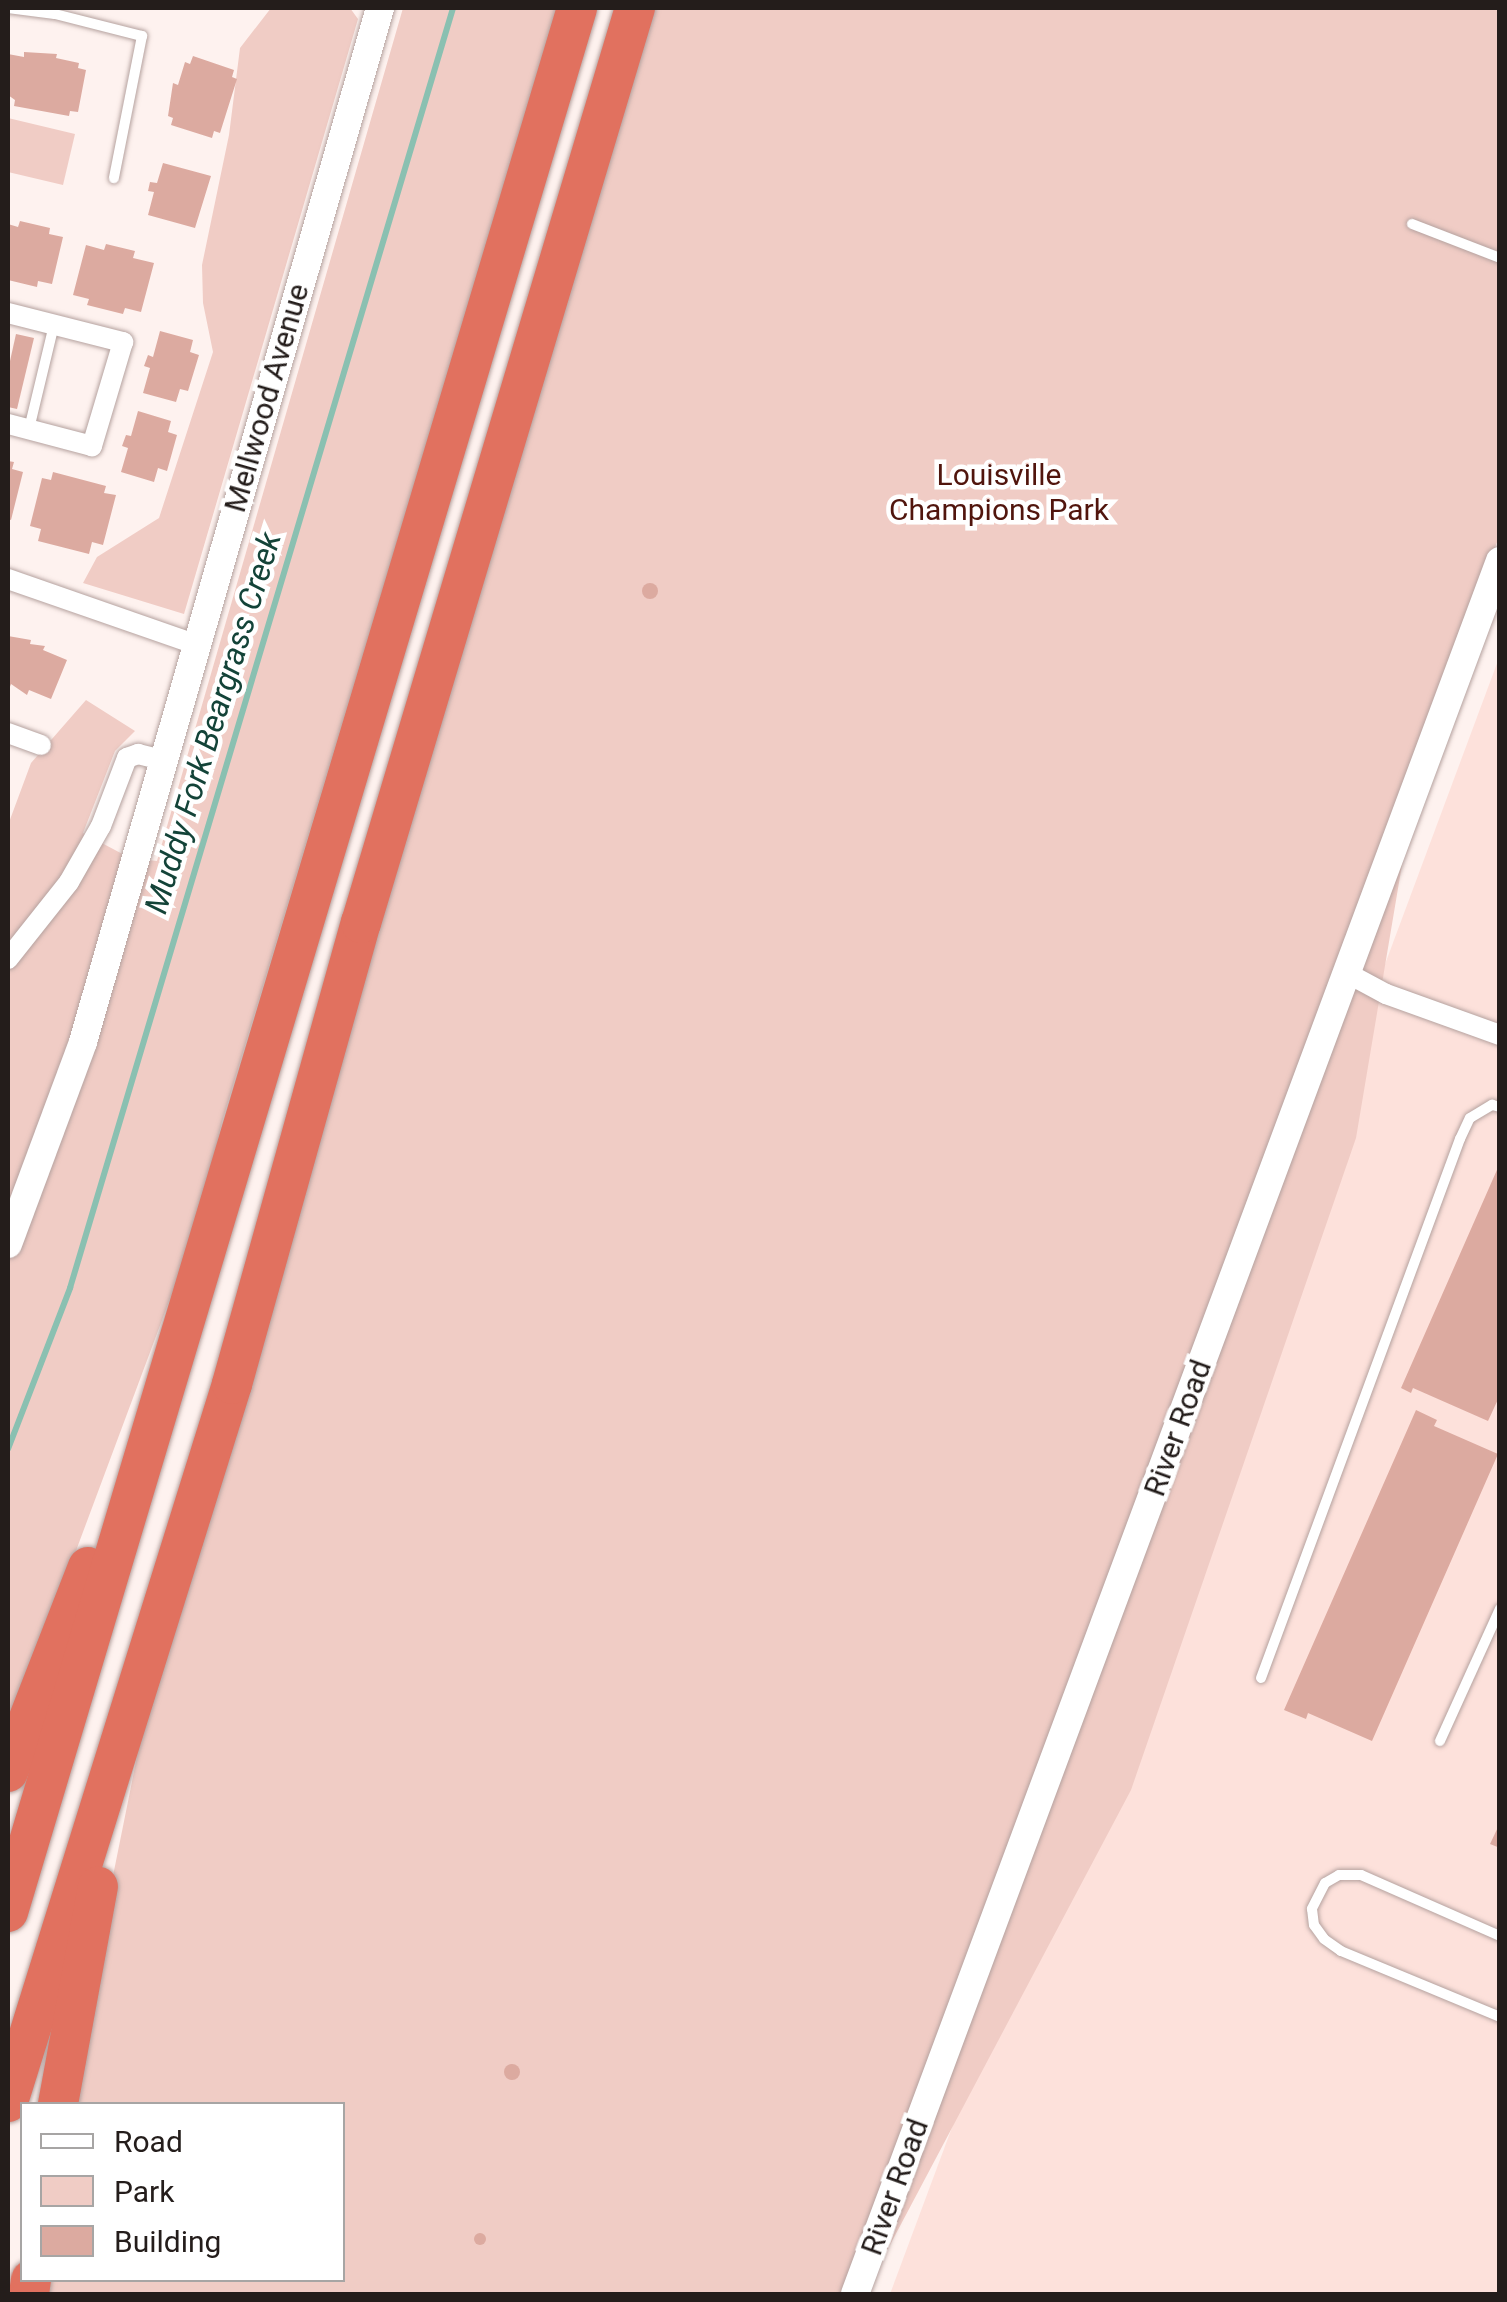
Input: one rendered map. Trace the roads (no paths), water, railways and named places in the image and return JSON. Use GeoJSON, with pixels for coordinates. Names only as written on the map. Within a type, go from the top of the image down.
{"type":"FeatureCollection","features":[{"type":"Feature","properties":{"kind":"highway"},"geometry":{"type":"LineString","coordinates":[[8,1912],[577,8]]}},
{"type":"Feature","properties":{"kind":"highway"},"geometry":{"type":"LineString","coordinates":[[58,2102],[97,1894],[232,1384],[360,923],[635,8]]}},
{"type":"Feature","properties":{"kind":"highway"},"geometry":{"type":"LineString","coordinates":[[8,2102],[232,1384]]}},
{"type":"Feature","properties":{"kind":"highway"},"geometry":{"type":"LineString","coordinates":[[8,1772],[108,1515],[155,1429]]}},
{"type":"Feature","properties":{"kind":"street","name":"Mellwood Avenue"},"geometry":{"type":"LineString","coordinates":[[8,1244],[62,1107],[166,761],[380,8]]}},
{"type":"Feature","properties":{"kind":"street"},"geometry":{"type":"LineString","coordinates":[[8,313],[123,342],[92,446],[18,427]]}},
{"type":"Feature","properties":{"kind":"street","name":"River Road"},"geometry":{"type":"LineString","coordinates":[[856,2294],[1500,561]]}},
{"type":"Feature","properties":{"kind":"street"},"geometry":{"type":"LineString","coordinates":[[8,579],[198,644]]}},
{"type":"Feature","properties":{"kind":"street"},"geometry":{"type":"LineString","coordinates":[[8,732],[41,744]]}},
{"type":"Feature","properties":{"kind":"street"},"geometry":{"type":"LineString","coordinates":[[8,959],[69,882],[101,826],[127,758],[138,754],[166,761]]}},
{"type":"Feature","properties":{"kind":"street"},"geometry":{"type":"LineString","coordinates":[[1347,973],[1386,994],[1500,1036]]}},
{"type":"Feature","properties":{"kind":"lane"},"geometry":{"type":"LineString","coordinates":[[8,8],[55,14],[142,36],[114,178]]}},
{"type":"Feature","properties":{"kind":"lane"},"geometry":{"type":"LineString","coordinates":[[1412,224],[1500,258]]}},
{"type":"Feature","properties":{"kind":"lane"},"geometry":{"type":"LineString","coordinates":[[18,427],[54,324]]}},
{"type":"Feature","properties":{"kind":"lane"},"geometry":{"type":"LineString","coordinates":[[1261,1678],[1460,1140],[1470,1118],[1492,1105],[1500,1107]]}},
{"type":"Feature","properties":{"kind":"lane"},"geometry":{"type":"LineString","coordinates":[[1440,1741],[1500,1609]]}},
{"type":"Feature","properties":{"kind":"lane"},"geometry":{"type":"LineString","coordinates":[[1500,1936],[1361,1875],[1340,1875],[1325,1884],[1312,1908],[1314,1925],[1324,1939],[1341,1950],[1500,2017]]}},
{"type":"Feature","properties":{"kind":"waterway","name":"Muddy Fork Beargrass Creek"},"geometry":{"type":"LineString","coordinates":[[8,1449],[70,1288],[453,8]]}},
{"type":"Feature","properties":{"kind":"park label","name":"Louisville Champions Park"},"geometry":{"type":"Point","coordinates":[999,492]}}]}
